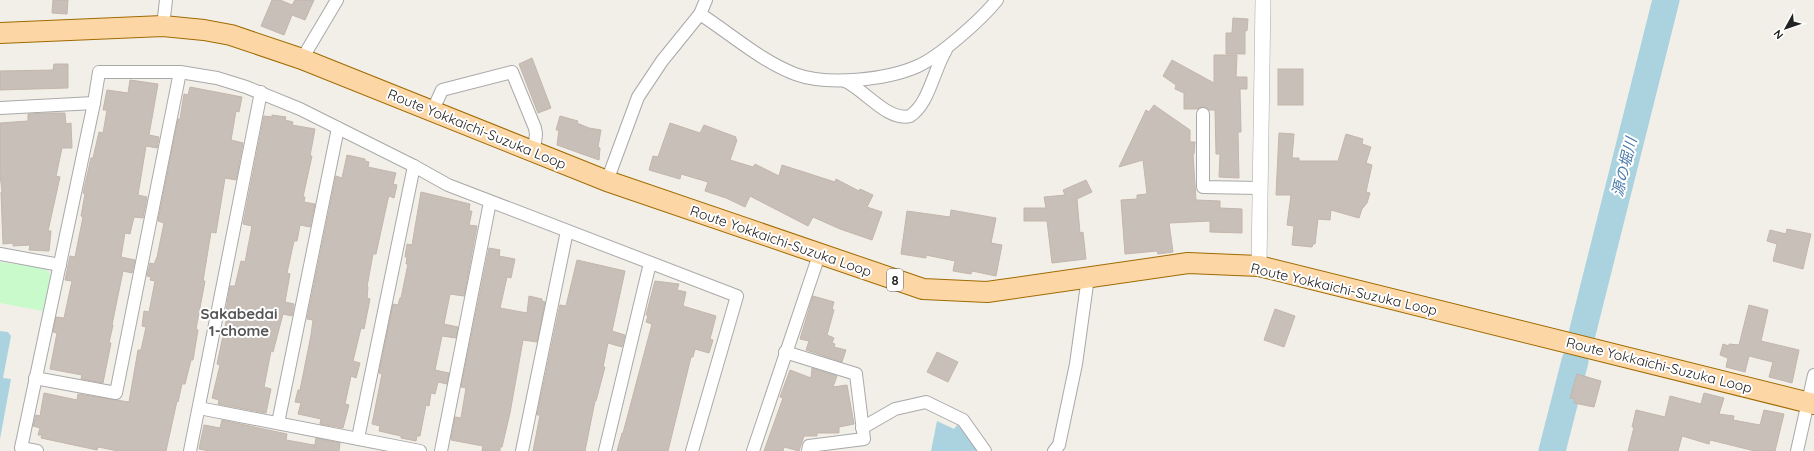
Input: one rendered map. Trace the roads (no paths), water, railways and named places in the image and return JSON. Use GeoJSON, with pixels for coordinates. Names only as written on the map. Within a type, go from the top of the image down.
{"type":"FeatureCollection","features":[{"type":"Feature","properties":{"kind":"main road","name":"Route Yokkaichi-Suzuka Loop"},"geometry":{"type":"LineString","coordinates":[[0,33],[163,26],[204,30],[231,35],[302,59],[608,182],[923,290],[987,292],[1188,263],[1259,266],[1811,403]]}},
{"type":"Feature","properties":{"kind":"street"},"geometry":{"type":"LineString","coordinates":[[163,26],[166,0]]}},
{"type":"Feature","properties":{"kind":"street"},"geometry":{"type":"LineString","coordinates":[[302,59],[337,0]]}},
{"type":"Feature","properties":{"kind":"street"},"geometry":{"type":"LineString","coordinates":[[608,182],[638,97],[662,61],[700,14],[706,0]]}},
{"type":"Feature","properties":{"kind":"street"},"geometry":{"type":"LineString","coordinates":[[700,14],[771,63],[786,70],[811,78],[845,80],[887,74],[911,68],[927,61],[969,28],[997,0]]}},
{"type":"Feature","properties":{"kind":"street"},"geometry":{"type":"LineString","coordinates":[[1259,266],[1262,0]]}},
{"type":"Feature","properties":{"kind":"street"},"geometry":{"type":"LineString","coordinates":[[845,80],[858,88],[891,114],[910,116],[917,110],[940,59],[949,44]]}},
{"type":"Feature","properties":{"kind":"street"},"geometry":{"type":"LineString","coordinates":[[37,451],[21,450],[94,103],[98,72],[180,72],[218,78],[261,92],[338,128],[414,166],[448,185],[738,296],[692,451]]}},
{"type":"Feature","properties":{"kind":"street"},"geometry":{"type":"LineString","coordinates":[[35,378],[116,393],[180,72]]}},
{"type":"Feature","properties":{"kind":"street"},"geometry":{"type":"LineString","coordinates":[[432,112],[442,90],[512,72],[535,128],[536,134],[534,152]]}},
{"type":"Feature","properties":{"kind":"street"},"geometry":{"type":"LineString","coordinates":[[190,451],[261,92]]}},
{"type":"Feature","properties":{"kind":"street"},"geometry":{"type":"LineString","coordinates":[[0,108],[94,103]]}},
{"type":"Feature","properties":{"kind":"street"},"geometry":{"type":"LineString","coordinates":[[1203,114],[1202,187],[1259,188]]}},
{"type":"Feature","properties":{"kind":"street"},"geometry":{"type":"LineString","coordinates":[[278,423],[338,128]]}},
{"type":"Feature","properties":{"kind":"street"},"geometry":{"type":"LineString","coordinates":[[358,438],[414,166]]}},
{"type":"Feature","properties":{"kind":"street"},"geometry":{"type":"LineString","coordinates":[[441,451],[490,202]]}},
{"type":"Feature","properties":{"kind":"street"},"geometry":{"type":"LineString","coordinates":[[522,451],[567,231]]}},
{"type":"Feature","properties":{"kind":"street"},"geometry":{"type":"LineString","coordinates":[[0,254],[60,265]]}},
{"type":"Feature","properties":{"kind":"street"},"geometry":{"type":"LineString","coordinates":[[753,451],[785,352],[819,255]]}},
{"type":"Feature","properties":{"kind":"street"},"geometry":{"type":"LineString","coordinates":[[605,451],[650,263]]}},
{"type":"Feature","properties":{"kind":"street"},"geometry":{"type":"LineString","coordinates":[[1054,451],[1059,445],[1076,364],[1088,277]]}},
{"type":"Feature","properties":{"kind":"street"},"geometry":{"type":"LineString","coordinates":[[785,352],[856,374],[866,451]]}},
{"type":"Feature","properties":{"kind":"street"},"geometry":{"type":"LineString","coordinates":[[1797,451],[1811,403],[1814,375]]}},
{"type":"Feature","properties":{"kind":"street"},"geometry":{"type":"LineString","coordinates":[[808,451],[809,446],[863,434],[895,409],[926,402],[963,420],[985,451]]}},
{"type":"Feature","properties":{"kind":"street"},"geometry":{"type":"LineString","coordinates":[[199,408],[420,451]]}},
{"type":"Feature","properties":{"kind":"water"},"geometry":{"type":"Polygon","coordinates":[[[0,331],[8,332],[11,336],[3,378],[11,379],[0,439],[0,331]]]}},
{"type":"Feature","properties":{"kind":"water"},"geometry":{"type":"Polygon","coordinates":[[[937,421],[954,429],[957,425],[962,429],[978,451],[931,451],[937,421]]]}},
{"type":"Feature","properties":{"kind":"waterway","name":"源の堀川"},"geometry":{"type":"LineString","coordinates":[[1582,334],[1666,0]]}},
{"type":"Feature","properties":{"kind":"waterway","name":"源の堀川"},"geometry":{"type":"LineString","coordinates":[[1552,451],[1575,361]]}},
{"type":"Feature","properties":{"kind":"district","name":"Sakabedai 1-chome"},"geometry":{"type":"Point","coordinates":[239,322]}}]}
